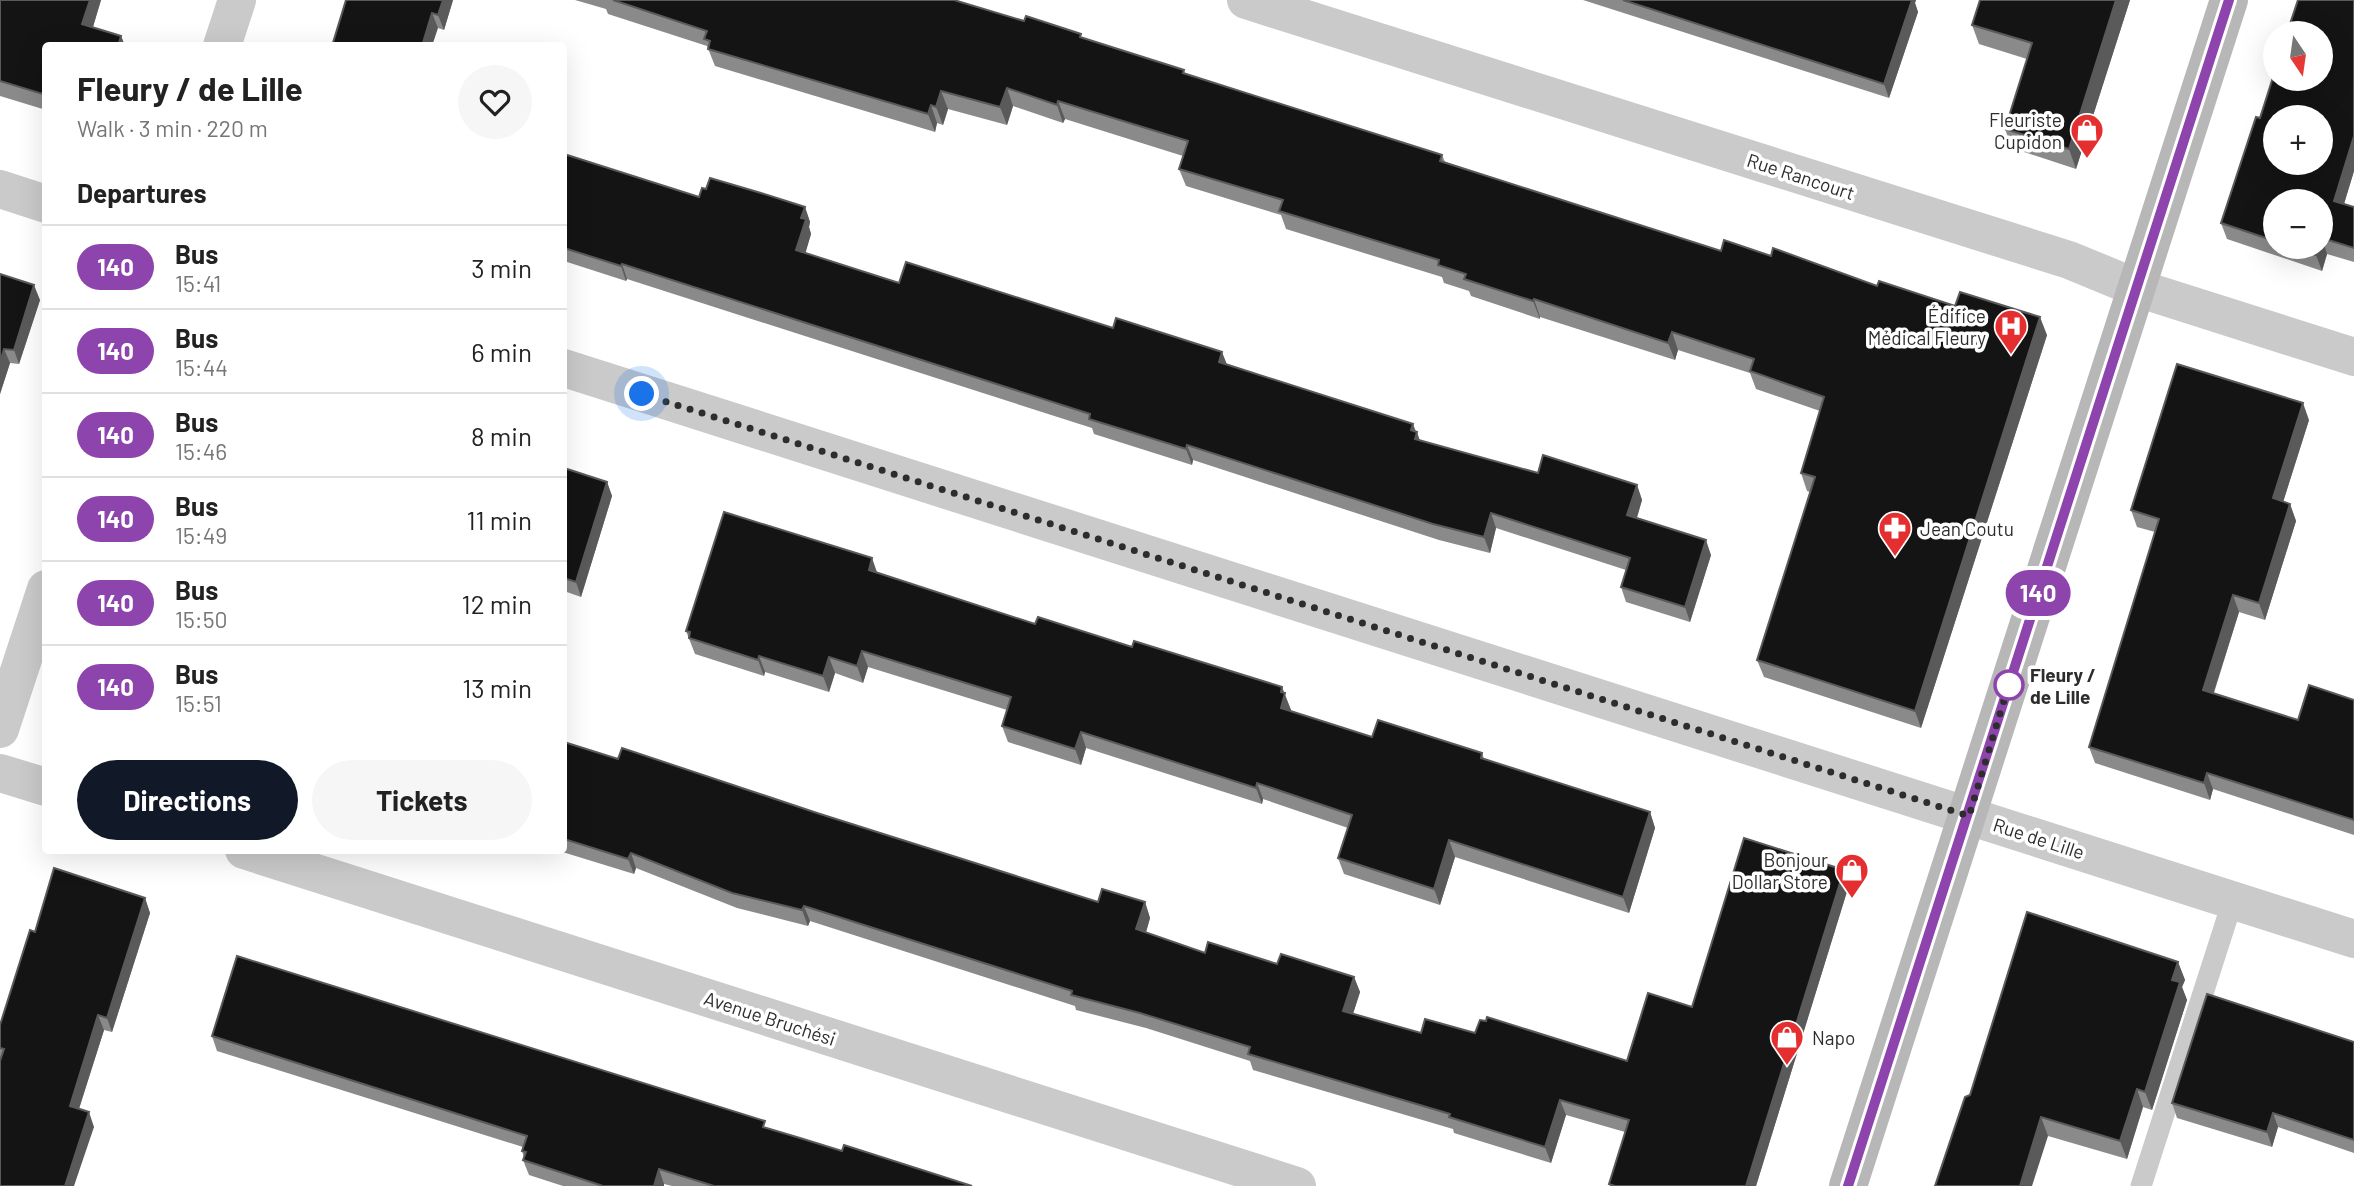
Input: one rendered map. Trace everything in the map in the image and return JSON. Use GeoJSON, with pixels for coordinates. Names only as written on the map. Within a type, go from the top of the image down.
{"type":"FeatureCollection","features":[{"type":"Feature","properties":{"kind":"street"},"geometry":{"type":"LineString","coordinates":[[223,42],[237,0]]}},
{"type":"Feature","properties":{"kind":"street","name":"Rue Rancourt"},"geometry":{"type":"LineString","coordinates":[[1246,0],[2069,260],[2137,288],[2354,357]]}},
{"type":"Feature","properties":{"kind":"street"},"geometry":{"type":"LineString","coordinates":[[1848,1186],[2229,0]]}},
{"type":"Feature","properties":{"kind":"street"},"geometry":{"type":"LineString","coordinates":[[0,189],[42,203]]}},
{"type":"Feature","properties":{"kind":"street","name":"Rue de Lille"},"geometry":{"type":"LineString","coordinates":[[567,369],[2354,939]]}},
{"type":"Feature","properties":{"kind":"street"},"geometry":{"type":"LineString","coordinates":[[0,729],[42,601]]}},
{"type":"Feature","properties":{"kind":"street"},"geometry":{"type":"LineString","coordinates":[[0,773],[42,786]]}},
{"type":"Feature","properties":{"kind":"street","name":"Avenue Bruchési"},"geometry":{"type":"LineString","coordinates":[[257,854],[1297,1186]]}},
{"type":"Feature","properties":{"kind":"lane"},"geometry":{"type":"LineString","coordinates":[[2141,1186],[2233,900]]}},
{"type":"Feature","properties":{"kind":"building"},"geometry":{"type":"Polygon","coordinates":[[[0,0],[90,0],[82,24],[121,36],[119,42],[42,42],[42,94],[0,81],[0,0]]]}},
{"type":"Feature","properties":{"kind":"building"},"geometry":{"type":"Polygon","coordinates":[[[346,0],[443,0],[438,15],[432,13],[423,42],[333,42],[346,0]]]}},
{"type":"Feature","properties":{"kind":"building"},"geometry":{"type":"Polygon","coordinates":[[[613,0],[954,0],[1024,21],[1026,16],[1081,34],[1080,37],[1184,70],[1183,73],[1442,155],[1440,161],[1721,251],[1724,240],[1771,256],[1773,248],[1877,286],[1879,281],[1955,306],[1960,292],[2040,317],[1915,711],[1757,660],[1815,477],[1801,473],[1824,397],[1750,371],[1754,359],[1672,332],[1668,343],[1534,299],[1533,301],[1464,279],[1466,274],[1438,265],[1439,260],[1279,211],[1283,200],[1179,169],[1188,141],[1058,101],[1057,105],[1007,88],[1000,107],[941,91],[936,107],[931,105],[928,114],[708,49],[710,41],[704,39],[707,31],[613,0]]]}},
{"type":"Feature","properties":{"kind":"building"},"geometry":{"type":"Polygon","coordinates":[[[1623,0],[1912,0],[1884,84],[1623,0]]]}},
{"type":"Feature","properties":{"kind":"building"},"geometry":{"type":"Polygon","coordinates":[[[1980,0],[2116,0],[2069,149],[2005,129],[2032,43],[1972,25],[1980,0]]]}},
{"type":"Feature","properties":{"kind":"building"},"geometry":{"type":"Polygon","coordinates":[[[2298,0],[2354,0],[2354,136],[2334,201],[2354,207],[2354,248],[2333,241],[2333,189],[2263,189],[2263,237],[2221,223],[2256,117],[2260,118],[2263,109],[2263,175],[2333,175],[2333,105],[2264,105],[2269,91],[2333,91],[2333,21],[2291,21],[2298,0]]]}},
{"type":"Feature","properties":{"kind":"building"},"geometry":{"type":"Polygon","coordinates":[[[567,155],[699,197],[710,178],[805,207],[801,218],[806,219],[796,250],[899,283],[906,262],[1113,328],[1116,318],[1222,352],[1219,362],[1413,424],[1411,430],[1417,432],[1415,439],[1538,473],[1543,455],[1637,485],[1627,515],[1706,540],[1685,607],[1621,587],[1630,558],[1491,513],[1484,537],[1433,524],[1187,445],[1186,449],[1089,419],[1090,414],[622,264],[621,266],[567,249],[567,155]]]}},
{"type":"Feature","properties":{"kind":"building"},"geometry":{"type":"Polygon","coordinates":[[[0,274],[34,285],[14,350],[4,349],[0,363],[0,274]]]}},
{"type":"Feature","properties":{"kind":"building"},"geometry":{"type":"Polygon","coordinates":[[[2177,364],[2303,403],[2273,498],[2290,504],[2259,603],[2233,595],[2203,690],[2298,720],[2309,685],[2354,700],[2354,820],[2207,773],[2204,783],[2089,747],[2159,519],[2131,510],[2177,364]]]}},
{"type":"Feature","properties":{"kind":"building"},"geometry":{"type":"Polygon","coordinates":[[[567,469],[607,482],[576,582],[567,579],[567,469]]]}},
{"type":"Feature","properties":{"kind":"building"},"geometry":{"type":"Polygon","coordinates":[[[724,512],[872,558],[869,570],[1035,624],[1038,617],[1132,647],[1134,641],[1282,687],[1281,692],[1285,693],[1281,708],[1372,737],[1378,720],[1482,753],[1481,758],[1650,812],[1623,897],[1449,840],[1434,889],[1338,858],[1352,815],[1257,783],[1256,788],[1081,732],[1075,749],[1002,726],[1011,697],[862,651],[857,666],[829,657],[823,676],[759,656],[758,660],[689,638],[690,632],[686,631],[724,512]]]}},
{"type":"Feature","properties":{"kind":"building"},"geometry":{"type":"Polygon","coordinates":[[[567,743],[618,759],[622,748],[1098,902],[1102,889],[1145,902],[1136,929],[1205,953],[1208,942],[1277,964],[1281,954],[1354,977],[1343,1011],[1421,1033],[1425,1019],[1475,1033],[1480,1020],[1486,1021],[1487,1017],[1627,1061],[1648,993],[1692,1007],[1744,838],[1844,870],[1746,1186],[1615,1186],[1609,1184],[1629,1120],[1560,1100],[1545,1147],[1449,1117],[1450,1114],[1248,1054],[1250,1047],[1071,995],[1072,991],[804,906],[802,910],[732,893],[631,853],[628,859],[567,840],[567,743]]]}},
{"type":"Feature","properties":{"kind":"building"},"geometry":{"type":"Polygon","coordinates":[[[54,868],[145,898],[107,1018],[98,1015],[70,1106],[89,1112],[65,1186],[0,1186],[0,1061],[4,1049],[0,1048],[0,1025],[30,930],[35,932],[54,868]]]}},
{"type":"Feature","properties":{"kind":"building"},"geometry":{"type":"Polygon","coordinates":[[[2027,912],[2178,962],[2172,980],[2180,982],[2145,1092],[2137,1089],[2120,1141],[2041,1117],[2020,1186],[1935,1186],[1965,1097],[1970,1095],[2027,912]]]}},
{"type":"Feature","properties":{"kind":"building"},"geometry":{"type":"Polygon","coordinates":[[[237,956],[765,1121],[763,1127],[842,1151],[844,1145],[972,1186],[714,1186],[659,1169],[654,1186],[603,1186],[523,1160],[526,1152],[522,1151],[527,1136],[212,1036],[237,956]]]}},
{"type":"Feature","properties":{"kind":"building"},"geometry":{"type":"Polygon","coordinates":[[[2207,994],[2354,1042],[2354,1140],[2273,1113],[2267,1132],[2172,1103],[2207,994]]]}},
{"type":"Feature","properties":{"kind":"bus line","name":"140"},"geometry":{"type":"LineString","coordinates":[[1848,1186],[2229,0]]}},
{"type":"Feature","properties":{"kind":"place","name":"Fleuriste Cupidon"},"geometry":{"type":"Point","coordinates":[2087,160]}},
{"type":"Feature","properties":{"kind":"place","name":"Édifice Médical Fleury"},"geometry":{"type":"Point","coordinates":[2011,356]}},
{"type":"Feature","properties":{"kind":"place","name":"Jean Coutu"},"geometry":{"type":"Point","coordinates":[1895,558]}},
{"type":"Feature","properties":{"kind":"place","name":"Fleury / de Lille"},"geometry":{"type":"Point","coordinates":[2009,685]}},
{"type":"Feature","properties":{"kind":"place","name":"Bonjour Dollar Store"},"geometry":{"type":"Point","coordinates":[1852,900]}},
{"type":"Feature","properties":{"kind":"place","name":"Napo"},"geometry":{"type":"Point","coordinates":[1787,1067]}},
{"type":"Feature","properties":{"kind":"route"},"geometry":{"type":"LineString","coordinates":[[642,394],[1969,816],[2012,674],[2009,685]]}}]}
